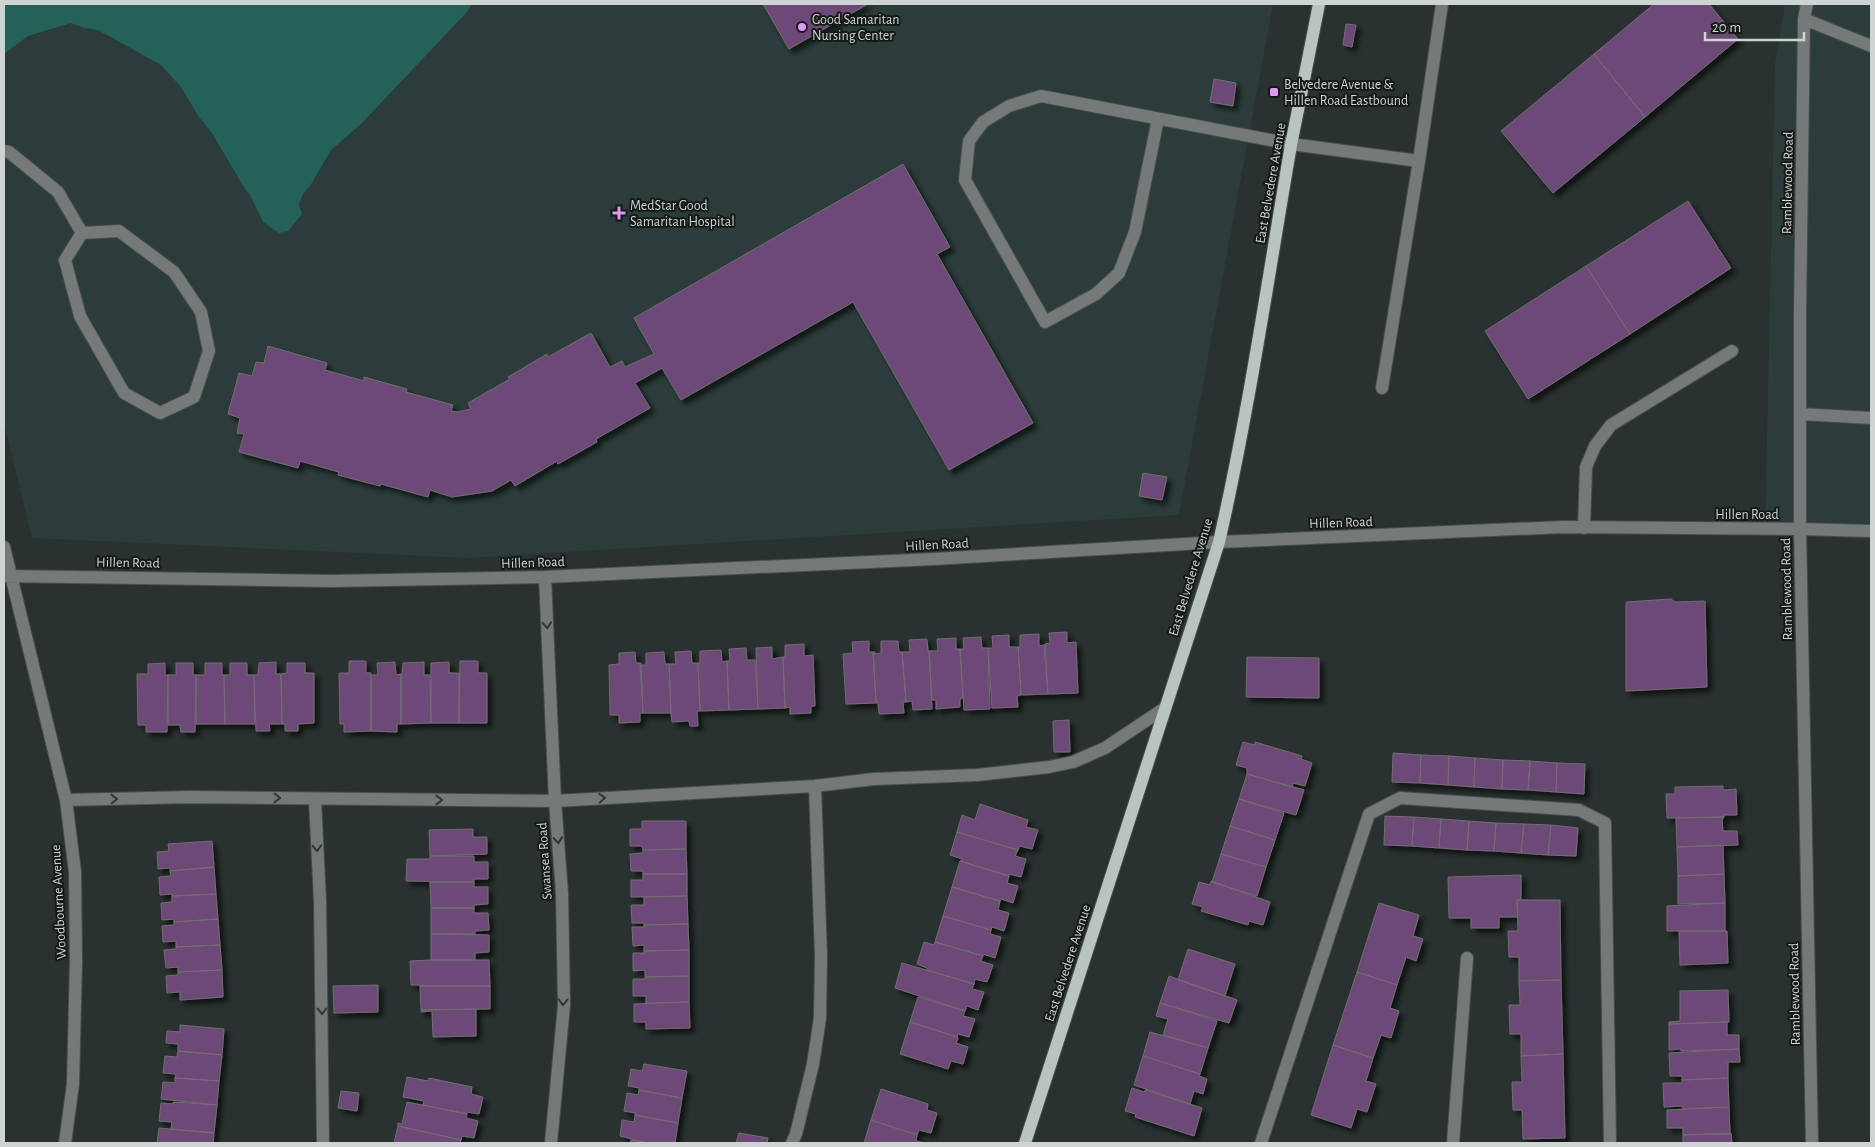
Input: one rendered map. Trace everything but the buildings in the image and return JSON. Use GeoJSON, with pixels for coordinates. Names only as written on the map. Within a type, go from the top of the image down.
{"type":"FeatureCollection","features":[{"type":"Feature","properties":{"kind":"main road","name":"East Belvedere Avenue"},"geometry":{"type":"LineString","coordinates":[[1025,1143],[1219,542],[1234,476],[1292,144],[1319,4]]}},
{"type":"Feature","properties":{"kind":"street"},"geometry":{"type":"LineString","coordinates":[[1382,388],[1419,161],[1442,4]]}},
{"type":"Feature","properties":{"kind":"street","name":"Ramblewood Road"},"geometry":{"type":"LineString","coordinates":[[1807,4],[1804,19],[1800,313],[1800,529],[1812,1143]]}},
{"type":"Feature","properties":{"kind":"street"},"geometry":{"type":"LineString","coordinates":[[1804,19],[1871,46]]}},
{"type":"Feature","properties":{"kind":"street"},"geometry":{"type":"LineString","coordinates":[[1158,119],[1135,232],[1119,273],[1096,294],[1045,322],[965,180],[969,141],[983,122],[1008,106],[1041,96],[1292,144],[1419,161]]}},
{"type":"Feature","properties":{"kind":"street"},"geometry":{"type":"LineString","coordinates":[[4,151],[10,152],[58,192],[82,233]]}},
{"type":"Feature","properties":{"kind":"street"},"geometry":{"type":"LineString","coordinates":[[119,231],[174,272],[201,312],[209,351],[194,397],[160,413],[124,393],[80,316],[64,260],[82,233],[119,231]]}},
{"type":"Feature","properties":{"kind":"street"},"geometry":{"type":"LineString","coordinates":[[1584,528],[1586,467],[1595,446],[1611,425],[1732,351]]}},
{"type":"Feature","properties":{"kind":"street"},"geometry":{"type":"LineString","coordinates":[[1800,414],[1871,418]]}},
{"type":"Feature","properties":{"kind":"street","name":"Hillen Road"},"geometry":{"type":"LineString","coordinates":[[7,576],[331,581],[544,577],[934,559],[1219,542],[1584,528],[1871,531]]}},
{"type":"Feature","properties":{"kind":"street","name":"Woodbourne Avenue"},"geometry":{"type":"LineString","coordinates":[[4,547],[7,576],[66,800],[75,872],[76,961],[73,1084],[65,1143]]}},
{"type":"Feature","properties":{"kind":"street","name":"Swansea Road"},"geometry":{"type":"LineString","coordinates":[[544,577],[555,801],[562,893],[564,1005],[552,1143]]}},
{"type":"Feature","properties":{"kind":"street"},"geometry":{"type":"LineString","coordinates":[[66,800],[189,797],[315,800],[555,801],[814,786],[874,779],[977,775],[1049,767],[1073,762],[1105,748],[1165,708]]}},
{"type":"Feature","properties":{"kind":"street"},"geometry":{"type":"LineString","coordinates":[[792,1143],[796,1134],[813,1064],[820,1018],[821,956],[814,786]]}},
{"type":"Feature","properties":{"kind":"street"},"geometry":{"type":"LineString","coordinates":[[1261,1143],[1369,814],[1400,798],[1579,810],[1605,823],[1610,1143]]}},
{"type":"Feature","properties":{"kind":"street"},"geometry":{"type":"LineString","coordinates":[[315,800],[320,900],[323,1143]]}},
{"type":"Feature","properties":{"kind":"street"},"geometry":{"type":"LineString","coordinates":[[1453,1143],[1468,958]]}},
{"type":"Feature","properties":{"kind":"shaded area","name":"MedStar Good Samaritan Hospital"},"geometry":{"type":"Polygon","coordinates":[[[4,4],[1273,4],[1179,515],[468,558],[32,538],[4,423],[4,4]]]}},
{"type":"Feature","properties":{"kind":"shaded area"},"geometry":{"type":"Polygon","coordinates":[[[1785,4],[1871,4],[1871,540],[1765,532],[1775,63],[1785,4]]]}},
{"type":"Feature","properties":{"kind":"green space"},"geometry":{"type":"Polygon","coordinates":[[[4,4],[472,4],[466,13],[361,124],[331,150],[310,186],[303,194],[299,204],[302,214],[288,231],[279,233],[263,222],[250,195],[212,133],[199,117],[181,87],[161,65],[98,30],[84,28],[71,23],[28,36],[4,54],[4,4]]]}},
{"type":"Feature","properties":{"kind":"place","name":"Good Samaritan Nursing Center"},"geometry":{"type":"Point","coordinates":[802,27]}},
{"type":"Feature","properties":{"kind":"place","name":"Belvedere Avenue & Hillen Road Eastbound"},"geometry":{"type":"Point","coordinates":[1274,92]}},
{"type":"Feature","properties":{"kind":"place","name":"MedStar Good Samaritan Hospital"},"geometry":{"type":"Point","coordinates":[619,213]}}]}
